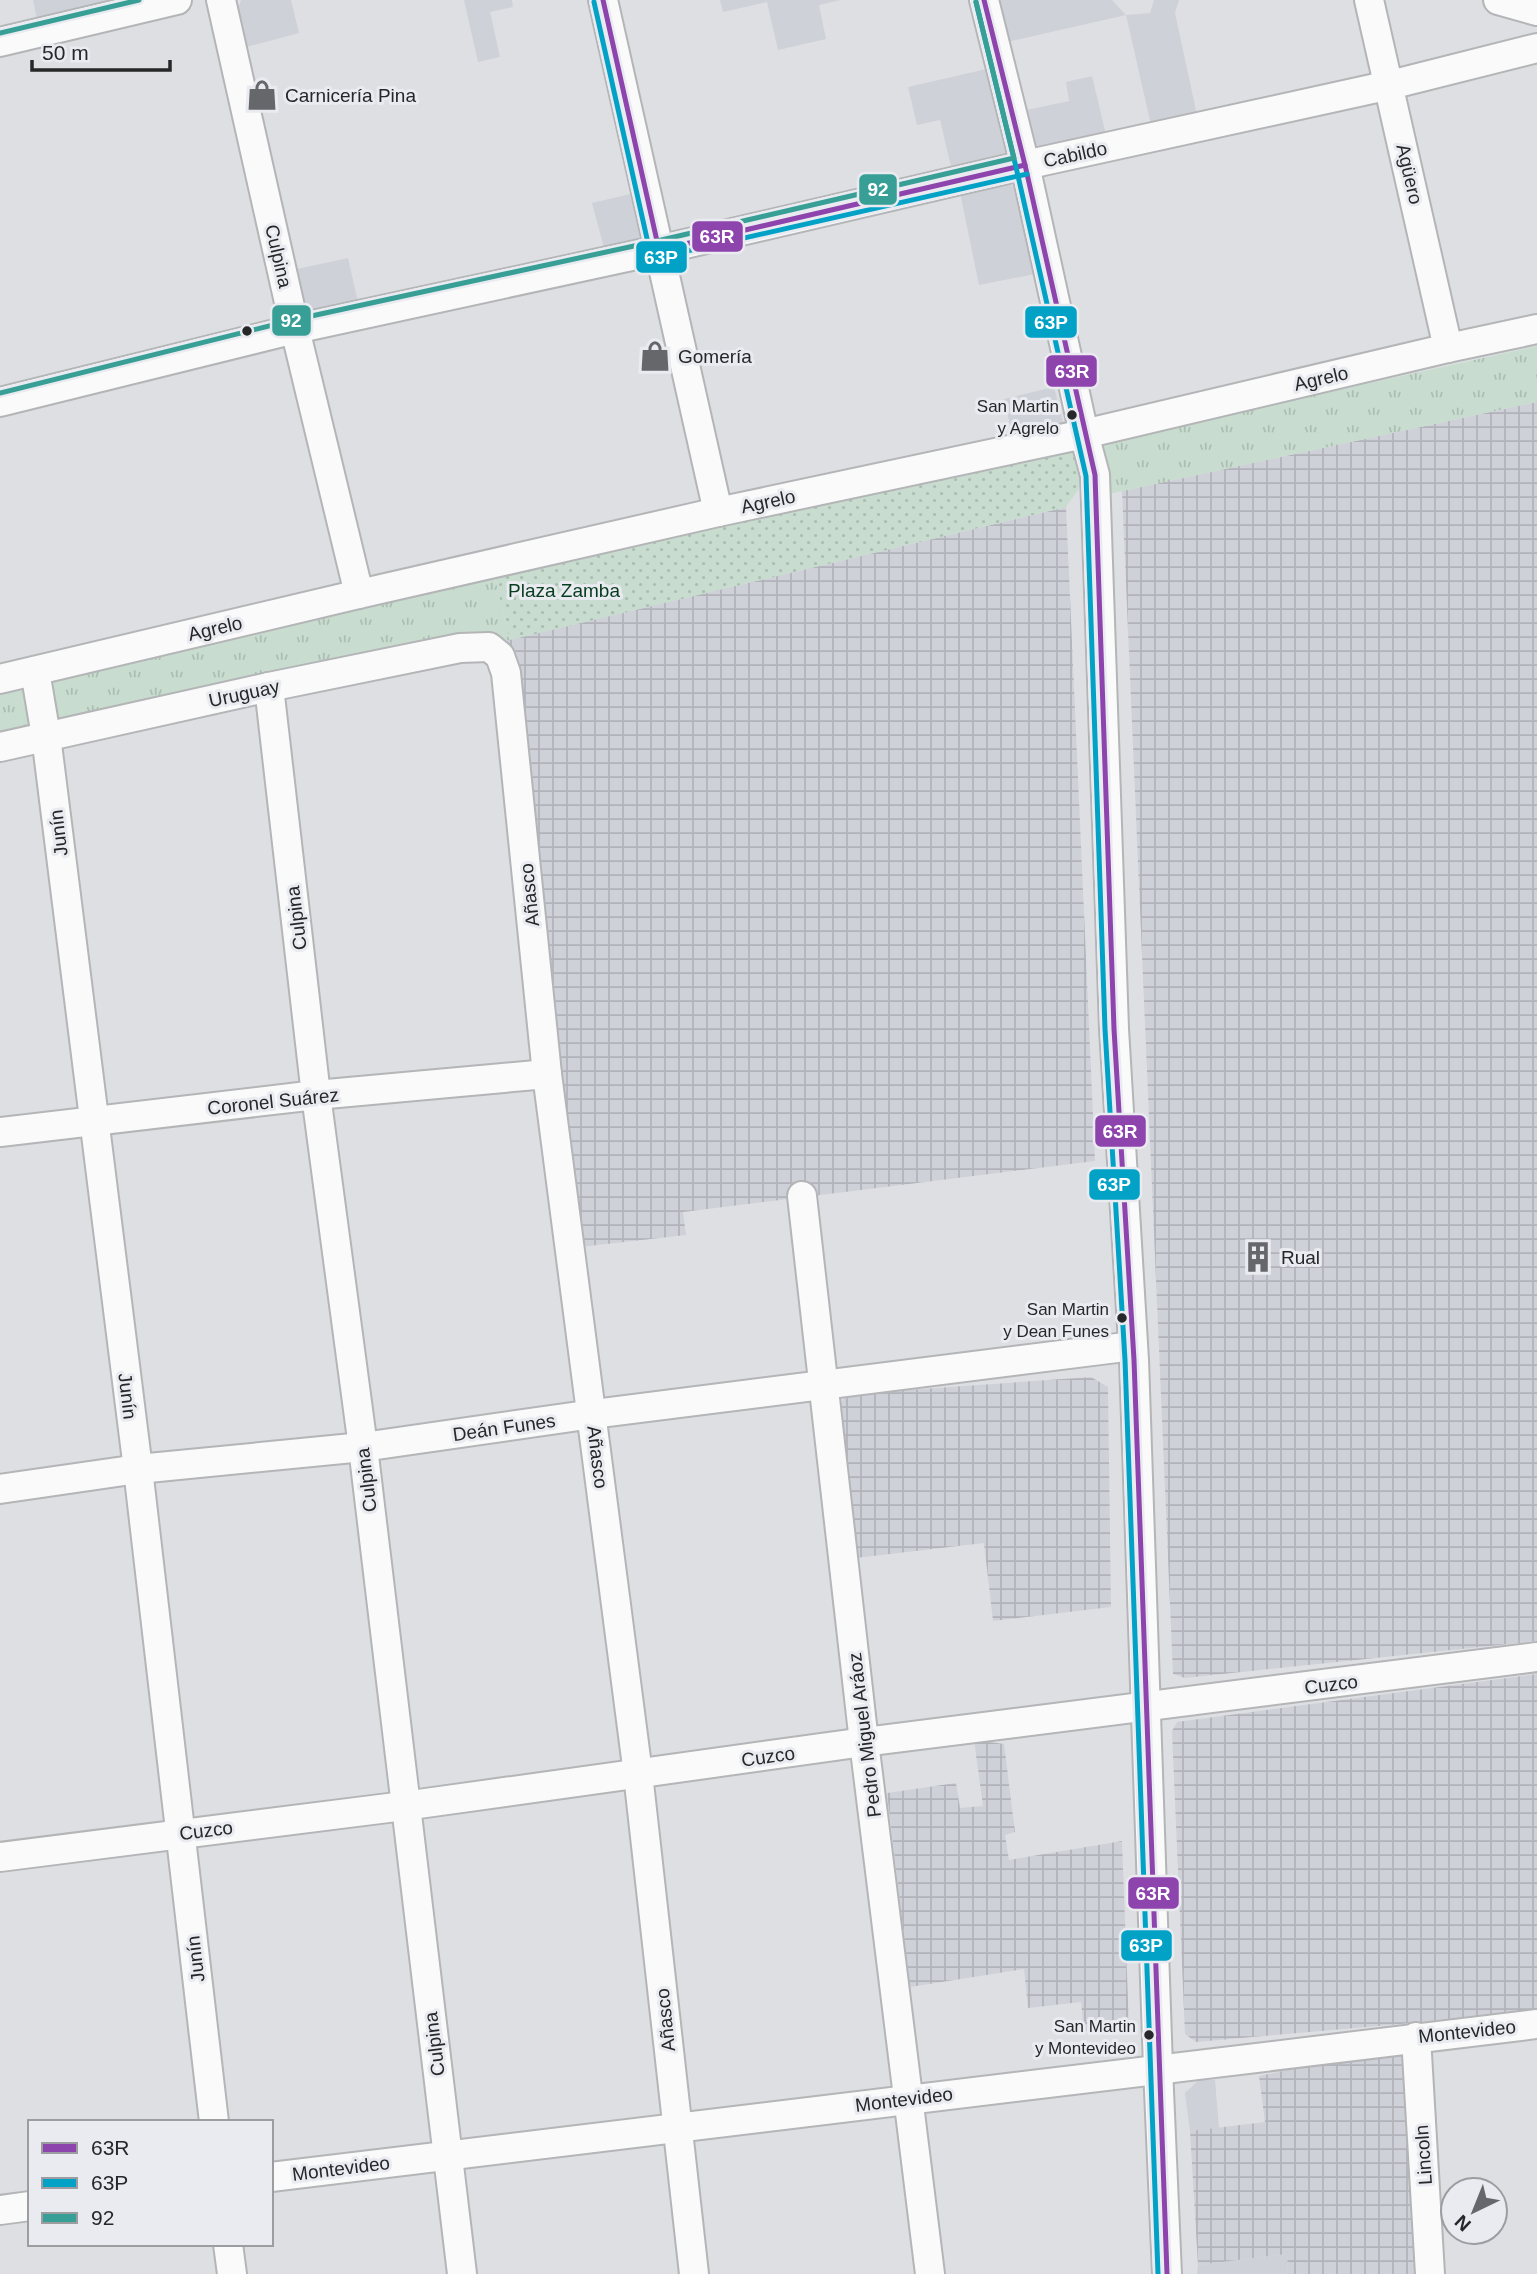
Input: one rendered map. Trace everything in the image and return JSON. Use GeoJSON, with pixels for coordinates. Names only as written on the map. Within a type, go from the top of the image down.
{"type":"FeatureCollection","features":[{"type":"Feature","properties":{"kind":"street"},"geometry":{"type":"LineString","coordinates":[[0,42],[177,0]]}},
{"type":"Feature","properties":{"kind":"street","name":"Culpina"},"geometry":{"type":"LineString","coordinates":[[221,0],[295,329],[359,594]]}},
{"type":"Feature","properties":{"kind":"street"},"geometry":{"type":"LineString","coordinates":[[603,0],[718,512]]}},
{"type":"Feature","properties":{"kind":"street"},"geometry":{"type":"LineString","coordinates":[[984,0],[1025,165],[1095,475],[1114,1029],[1133,1346],[1167,2274]]}},
{"type":"Feature","properties":{"kind":"street","name":"Agüero"},"geometry":{"type":"LineString","coordinates":[[1369,0],[1448,348]]}},
{"type":"Feature","properties":{"kind":"street"},"geometry":{"type":"LineString","coordinates":[[1498,0],[1537,11]]}},
{"type":"Feature","properties":{"kind":"street","name":"Cabildo"},"geometry":{"type":"LineString","coordinates":[[0,402],[295,329],[1390,85],[1537,48]]}},
{"type":"Feature","properties":{"kind":"street","name":"Agrelo"},"geometry":{"type":"LineString","coordinates":[[0,679],[718,512],[1084,434],[1537,329]]}},
{"type":"Feature","properties":{"kind":"street","name":"Uruguay"},"geometry":{"type":"LineString","coordinates":[[0,747],[269,687],[460,648],[489,647]]}},
{"type":"Feature","properties":{"kind":"street","name":"Añasco"},"geometry":{"type":"LineString","coordinates":[[489,647],[500,656],[506,673],[547,1074],[638,1774],[694,2274]]}},
{"type":"Feature","properties":{"kind":"street","name":"Junín"},"geometry":{"type":"LineString","coordinates":[[35,671],[46,736],[138,1469],[214,2120]]}},
{"type":"Feature","properties":{"kind":"street","name":"Culpina"},"geometry":{"type":"LineString","coordinates":[[269,687],[316,1095],[363,1447],[462,2274]]}},
{"type":"Feature","properties":{"kind":"street","name":"Coronel Suárez"},"geometry":{"type":"LineString","coordinates":[[0,1132],[316,1095],[547,1074]]}},
{"type":"Feature","properties":{"kind":"street","name":"Pedro Miguel Aráoz"},"geometry":{"type":"LineString","coordinates":[[802,1196],[864,1742],[930,2274]]}},
{"type":"Feature","properties":{"kind":"street","name":"Deán Funes"},"geometry":{"type":"LineString","coordinates":[[0,1489],[138,1469],[363,1447],[593,1414],[1133,1346]]}},
{"type":"Feature","properties":{"kind":"street","name":"Cuzco"},"geometry":{"type":"LineString","coordinates":[[0,1857],[404,1806],[864,1742],[1537,1657]]}},
{"type":"Feature","properties":{"kind":"street","name":"Montevideo"},"geometry":{"type":"LineString","coordinates":[[273,2176],[1537,2024]]}},
{"type":"Feature","properties":{"kind":"street","name":"Lincoln"},"geometry":{"type":"LineString","coordinates":[[1416,2037],[1430,2274]]}},
{"type":"Feature","properties":{"kind":"street"},"geometry":{"type":"LineString","coordinates":[[0,2210],[28,2206]]}},
{"type":"Feature","properties":{"kind":"street"},"geometry":{"type":"LineString","coordinates":[[228,2246],[232,2274]]}},
{"type":"Feature","properties":{"kind":"shaded area"},"geometry":{"type":"Polygon","coordinates":[[[33,0],[143,0],[38,24],[33,0]]]}},
{"type":"Feature","properties":{"kind":"shaded area"},"geometry":{"type":"Polygon","coordinates":[[[241,0],[291,0],[299,33],[246,47],[238,10],[241,0]]]}},
{"type":"Feature","properties":{"kind":"shaded area"},"geometry":{"type":"Polygon","coordinates":[[[464,0],[512,0],[513,7],[490,12],[500,57],[478,62],[464,0]]]}},
{"type":"Feature","properties":{"kind":"shaded area"},"geometry":{"type":"Polygon","coordinates":[[[720,0],[841,0],[819,5],[826,39],[778,50],[767,2],[723,12],[720,0]]]}},
{"type":"Feature","properties":{"kind":"shaded area"},"geometry":{"type":"Polygon","coordinates":[[[998,0],[1112,0],[1126,15],[1007,42],[998,0]]]}},
{"type":"Feature","properties":{"kind":"shaded area"},"geometry":{"type":"Polygon","coordinates":[[[1154,0],[1179,0],[1175,13],[1197,115],[1151,125],[1126,15],[1150,13],[1154,0]]]}},
{"type":"Feature","properties":{"kind":"shaded area"},"geometry":{"type":"Polygon","coordinates":[[[991,68],[1008,150],[1006,156],[952,171],[940,120],[917,125],[908,87],[991,68]]]}},
{"type":"Feature","properties":{"kind":"shaded area"},"geometry":{"type":"Polygon","coordinates":[[[1092,76],[1106,135],[1039,152],[1032,148],[1022,111],[1069,101],[1066,82],[1092,76]]]}},
{"type":"Feature","properties":{"kind":"shaded area"},"geometry":{"type":"Polygon","coordinates":[[[1004,180],[1018,190],[1035,274],[979,285],[959,188],[1004,180]]]}},
{"type":"Feature","properties":{"kind":"shaded area"},"geometry":{"type":"Polygon","coordinates":[[[639,192],[644,238],[604,248],[592,203],[639,192]]]}},
{"type":"Feature","properties":{"kind":"shaded area"},"geometry":{"type":"Polygon","coordinates":[[[348,258],[358,302],[316,312],[306,308],[301,303],[293,270],[348,258]]]}},
{"type":"Feature","properties":{"kind":"shaded area"},"geometry":{"type":"Polygon","coordinates":[[[1054,387],[1063,422],[1058,428],[1013,438],[1004,399],[1054,387]]]}},
{"type":"Feature","properties":{"kind":"shaded area"},"geometry":{"type":"Polygon","coordinates":[[[1537,402],[1537,1641],[1185,1678],[1173,1674],[1122,491],[1537,402]]]}},
{"type":"Feature","properties":{"kind":"shaded area"},"geometry":{"type":"Polygon","coordinates":[[[1066,507],[1095,1161],[683,1212],[686,1235],[580,1247],[504,641],[1066,507]]]}},
{"type":"Feature","properties":{"kind":"shaded area"},"geometry":{"type":"Polygon","coordinates":[[[1091,1377],[1108,1387],[1111,1607],[993,1621],[984,1543],[856,1558],[840,1404],[844,1398],[851,1394],[1091,1377]]]}},
{"type":"Feature","properties":{"kind":"shaded area"},"geometry":{"type":"Polygon","coordinates":[[[1537,1674],[1537,2012],[1196,2042],[1185,2034],[1172,1731],[1177,1722],[1537,1674]]]}},
{"type":"Feature","properties":{"kind":"shaded area"},"geometry":{"type":"Polygon","coordinates":[[[974,1740],[1004,1744],[1015,1832],[1005,1835],[1009,1860],[1122,1841],[1129,2027],[1084,2031],[1081,2002],[1028,2008],[1024,1969],[910,1987],[887,1793],[956,1783],[960,1808],[983,1806],[974,1740]]]}},
{"type":"Feature","properties":{"kind":"shaded area"},"geometry":{"type":"Polygon","coordinates":[[[1395,2047],[1407,2052],[1426,2274],[1288,2274],[1287,2254],[1198,2265],[1190,2131],[1265,2122],[1259,2076],[1395,2047]]]}},
{"type":"Feature","properties":{"kind":"shaded area"},"geometry":{"type":"Polygon","coordinates":[[[1199,2080],[1215,2080],[1219,2128],[1190,2131],[1185,2093],[1199,2080]]]}},
{"type":"Feature","properties":{"kind":"shaded area"},"geometry":{"type":"Polygon","coordinates":[[[1287,2254],[1288,2274],[1197,2274],[1198,2265],[1287,2254]]]}},
{"type":"Feature","properties":{"kind":"green space"},"geometry":{"type":"Polygon","coordinates":[[[1537,346],[1537,402],[1109,494],[1103,442],[1537,346]]]}},
{"type":"Feature","properties":{"kind":"green space","name":"Plaza Zamba"},"geometry":{"type":"Polygon","coordinates":[[[1074,442],[1086,479],[1066,507],[510,640],[493,570],[1074,442]]]}},
{"type":"Feature","properties":{"kind":"green space"},"geometry":{"type":"Polygon","coordinates":[[[493,570],[510,640],[504,641],[479,632],[58,726],[49,680],[493,570]]]}},
{"type":"Feature","properties":{"kind":"green space"},"geometry":{"type":"Polygon","coordinates":[[[30,679],[37,719],[29,729],[0,737],[0,686],[30,679]]]}},
{"type":"Feature","properties":{"kind":"transit line","name":"92"},"geometry":{"type":"LineString","coordinates":[[0,33],[139,0]]}},
{"type":"Feature","properties":{"kind":"transit line","name":"63R"},"geometry":{"type":"LineString","coordinates":[[603,0],[659,250],[1025,165]]}},
{"type":"Feature","properties":{"kind":"transit line","name":"63R"},"geometry":{"type":"LineString","coordinates":[[984,0],[1025,165],[1095,475],[1114,1029],[1134,1360],[1167,2274]]}},
{"type":"Feature","properties":{"kind":"transit line","name":"63P"},"geometry":{"type":"LineString","coordinates":[[594,2],[650,252],[656,258],[1027,174]]}},
{"type":"Feature","properties":{"kind":"transit line","name":"63P"},"geometry":{"type":"LineString","coordinates":[[976,2],[1086,476],[1105,1029],[1125,1360],[1158,2274]]}},
{"type":"Feature","properties":{"kind":"transit line","name":"92"},"geometry":{"type":"LineString","coordinates":[[0,393],[293,320],[657,241],[1014,158],[976,2]]}},
{"type":"Feature","properties":{"kind":"place","name":"Carnicería Pina"},"geometry":{"type":"Point","coordinates":[262,95]}},
{"type":"Feature","properties":{"kind":"place","name":"Gomería"},"geometry":{"type":"Point","coordinates":[655,356]}},
{"type":"Feature","properties":{"kind":"place","name":"San Martin y Agrelo"},"geometry":{"type":"Point","coordinates":[1072,415]}},
{"type":"Feature","properties":{"kind":"place","name":"Rual"},"geometry":{"type":"Point","coordinates":[1258,1257]}},
{"type":"Feature","properties":{"kind":"place","name":"San Martin y Dean Funes"},"geometry":{"type":"Point","coordinates":[1122,1318]}},
{"type":"Feature","properties":{"kind":"place","name":"San Martin y Montevideo"},"geometry":{"type":"Point","coordinates":[1149,2035]}}]}
